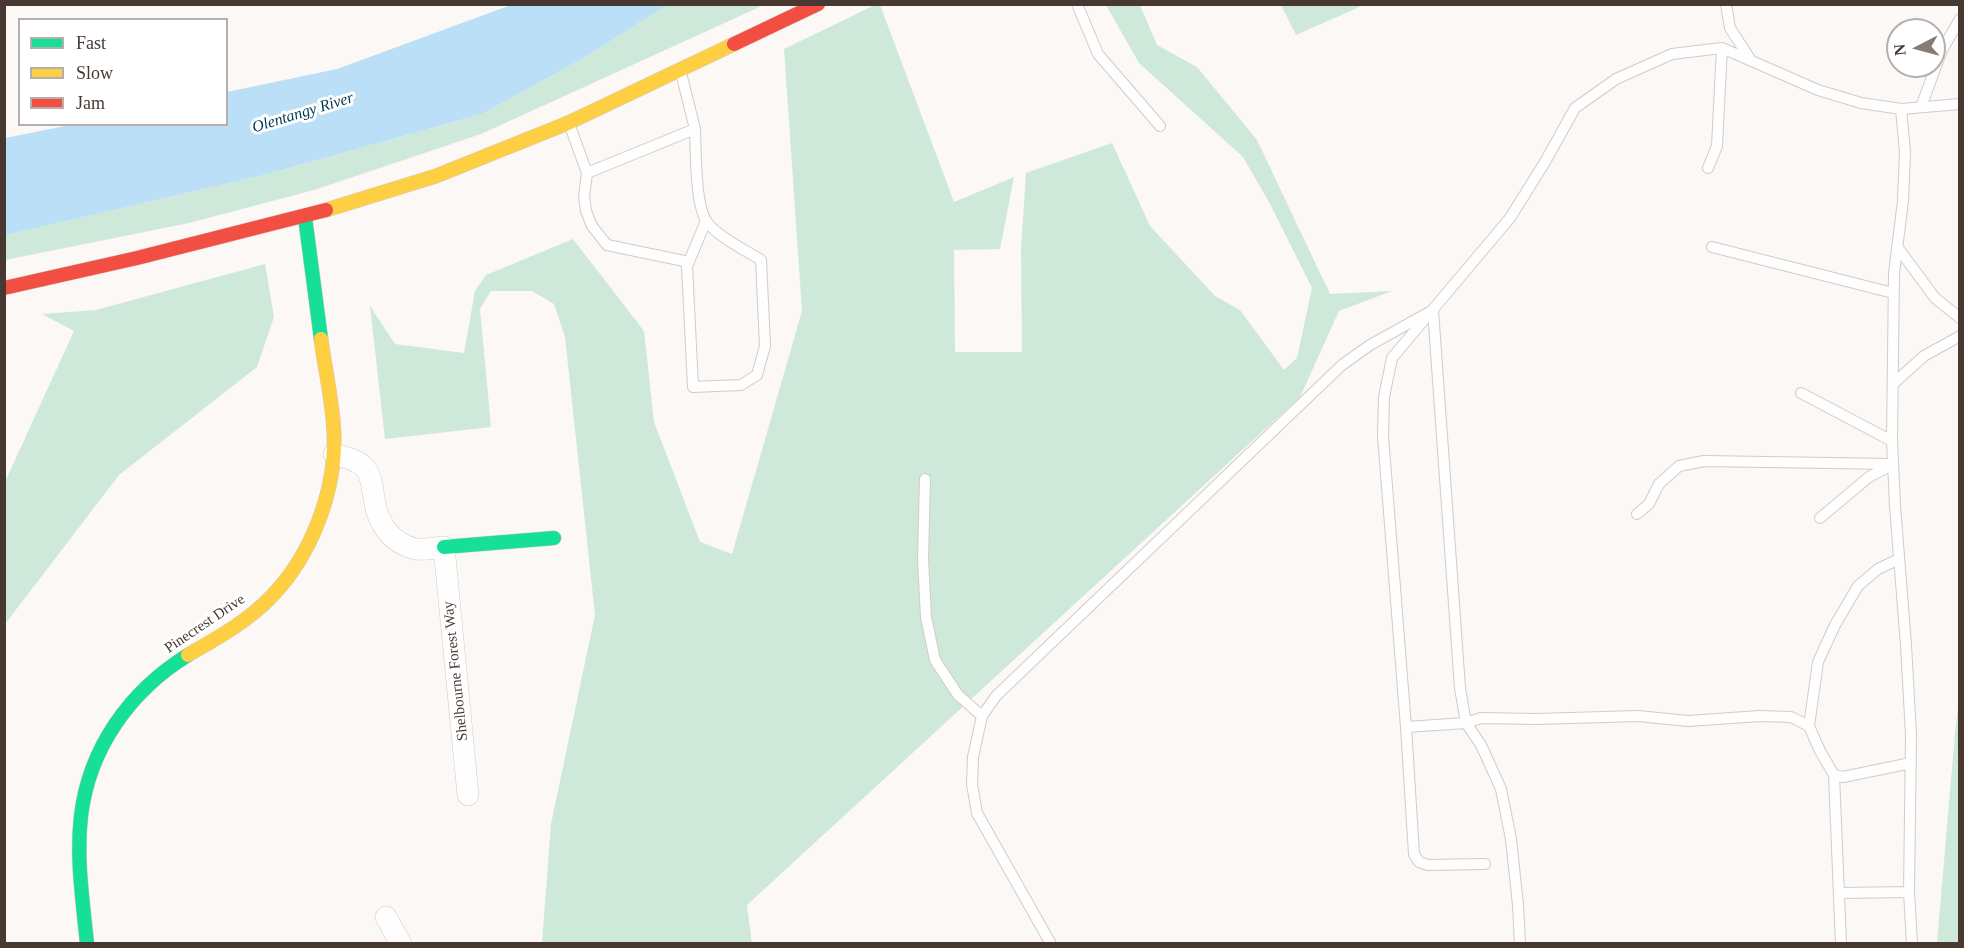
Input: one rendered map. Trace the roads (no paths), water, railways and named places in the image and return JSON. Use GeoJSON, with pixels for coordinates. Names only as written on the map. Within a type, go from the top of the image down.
{"type":"FeatureCollection","features":[{"type":"Feature","properties":{"kind":"main road"},"geometry":{"type":"LineString","coordinates":[[4,288],[305,217],[436,176],[568,123],[818,4]]}},
{"type":"Feature","properties":{"kind":"main road","name":"Pinecrest Drive"},"geometry":{"type":"LineString","coordinates":[[87,944],[79,847],[88,778],[110,732],[139,693],[160,674],[220,638],[276,592],[301,558],[328,487],[334,454],[334,434],[305,217]]}},
{"type":"Feature","properties":{"kind":"main road"},"geometry":{"type":"LineString","coordinates":[[444,547],[554,538]]}},
{"type":"Feature","properties":{"kind":"street"},"geometry":{"type":"LineString","coordinates":[[334,454],[353,459],[364,467],[371,479],[376,513],[381,525],[392,537],[417,549],[444,547]]}},
{"type":"Feature","properties":{"kind":"street","name":"Shelbourne Forest Way"},"geometry":{"type":"LineString","coordinates":[[444,547],[468,795]]}},
{"type":"Feature","properties":{"kind":"street"},"geometry":{"type":"LineString","coordinates":[[386,916],[401,944]]}},
{"type":"Feature","properties":{"kind":"lane"},"geometry":{"type":"LineString","coordinates":[[1077,4],[1098,54],[1160,126]]}},
{"type":"Feature","properties":{"kind":"lane"},"geometry":{"type":"LineString","coordinates":[[1726,4],[1730,28],[1750,59]]}},
{"type":"Feature","properties":{"kind":"lane"},"geometry":{"type":"LineString","coordinates":[[1921,107],[1942,50],[1959,19]]}},
{"type":"Feature","properties":{"kind":"lane"},"geometry":{"type":"LineString","coordinates":[[1708,168],[1717,146],[1722,48]]}},
{"type":"Feature","properties":{"kind":"lane"},"geometry":{"type":"LineString","coordinates":[[1485,864],[1428,865],[1419,862],[1414,854],[1383,436],[1384,397],[1392,358],[1510,218],[1575,108],[1616,79],[1672,54],[1722,48],[1818,90],[1861,103],[1901,109],[1959,104]]}},
{"type":"Feature","properties":{"kind":"lane"},"geometry":{"type":"LineString","coordinates":[[681,70],[695,129],[697,187],[706,221],[727,239],[761,260],[765,346],[757,375],[741,385],[693,387],[687,266],[706,221]]}},
{"type":"Feature","properties":{"kind":"lane"},"geometry":{"type":"LineString","coordinates":[[1901,109],[1905,152],[1893,293],[1892,441],[1906,645],[1911,763],[1909,892],[1912,944]]}},
{"type":"Feature","properties":{"kind":"lane"},"geometry":{"type":"LineString","coordinates":[[568,123],[587,172],[584,197],[586,211],[592,225],[607,245],[689,262]]}},
{"type":"Feature","properties":{"kind":"lane"},"geometry":{"type":"LineString","coordinates":[[587,172],[695,129]]}},
{"type":"Feature","properties":{"kind":"lane"},"geometry":{"type":"LineString","coordinates":[[1712,247],[1893,293]]}},
{"type":"Feature","properties":{"kind":"lane"},"geometry":{"type":"LineString","coordinates":[[1898,248],[1935,298],[1959,318]]}},
{"type":"Feature","properties":{"kind":"lane"},"geometry":{"type":"LineString","coordinates":[[1051,944],[977,813],[972,784],[973,757],[982,716],[996,696],[1342,365],[1370,345],[1433,310]]}},
{"type":"Feature","properties":{"kind":"lane"},"geometry":{"type":"LineString","coordinates":[[1433,310],[1460,688],[1466,723],[1481,745],[1501,789],[1511,839],[1520,944]]}},
{"type":"Feature","properties":{"kind":"lane"},"geometry":{"type":"LineString","coordinates":[[1893,384],[1924,356],[1959,336]]}},
{"type":"Feature","properties":{"kind":"lane"},"geometry":{"type":"LineString","coordinates":[[1801,393],[1892,441]]}},
{"type":"Feature","properties":{"kind":"lane"},"geometry":{"type":"LineString","coordinates":[[1637,514],[1649,504],[1659,484],[1679,466],[1704,461],[1893,464]]}},
{"type":"Feature","properties":{"kind":"lane"},"geometry":{"type":"LineString","coordinates":[[1820,518],[1869,477],[1893,464]]}},
{"type":"Feature","properties":{"kind":"lane"},"geometry":{"type":"LineString","coordinates":[[926,479],[923,571],[926,617],[935,660],[958,695],[982,716]]}},
{"type":"Feature","properties":{"kind":"lane"},"geometry":{"type":"LineString","coordinates":[[1841,944],[1834,775],[1820,752],[1809,726],[1818,662],[1835,625],[1858,585],[1878,569],[1899,559]]}},
{"type":"Feature","properties":{"kind":"lane"},"geometry":{"type":"LineString","coordinates":[[1406,727],[1466,723],[1481,718],[1638,716],[1688,721],[1760,716],[1791,717],[1809,726]]}},
{"type":"Feature","properties":{"kind":"lane"},"geometry":{"type":"LineString","coordinates":[[1834,775],[1844,777],[1911,763]]}},
{"type":"Feature","properties":{"kind":"lane"},"geometry":{"type":"LineString","coordinates":[[1839,893],[1909,892]]}},
{"type":"Feature","properties":{"kind":"water","name":"Olentangy River"},"geometry":{"type":"Polygon","coordinates":[[[511,5],[667,5],[584,58],[482,114],[264,175],[5,235],[5,138],[65,126],[228,126],[228,92],[337,69],[511,5]]]}}]}
